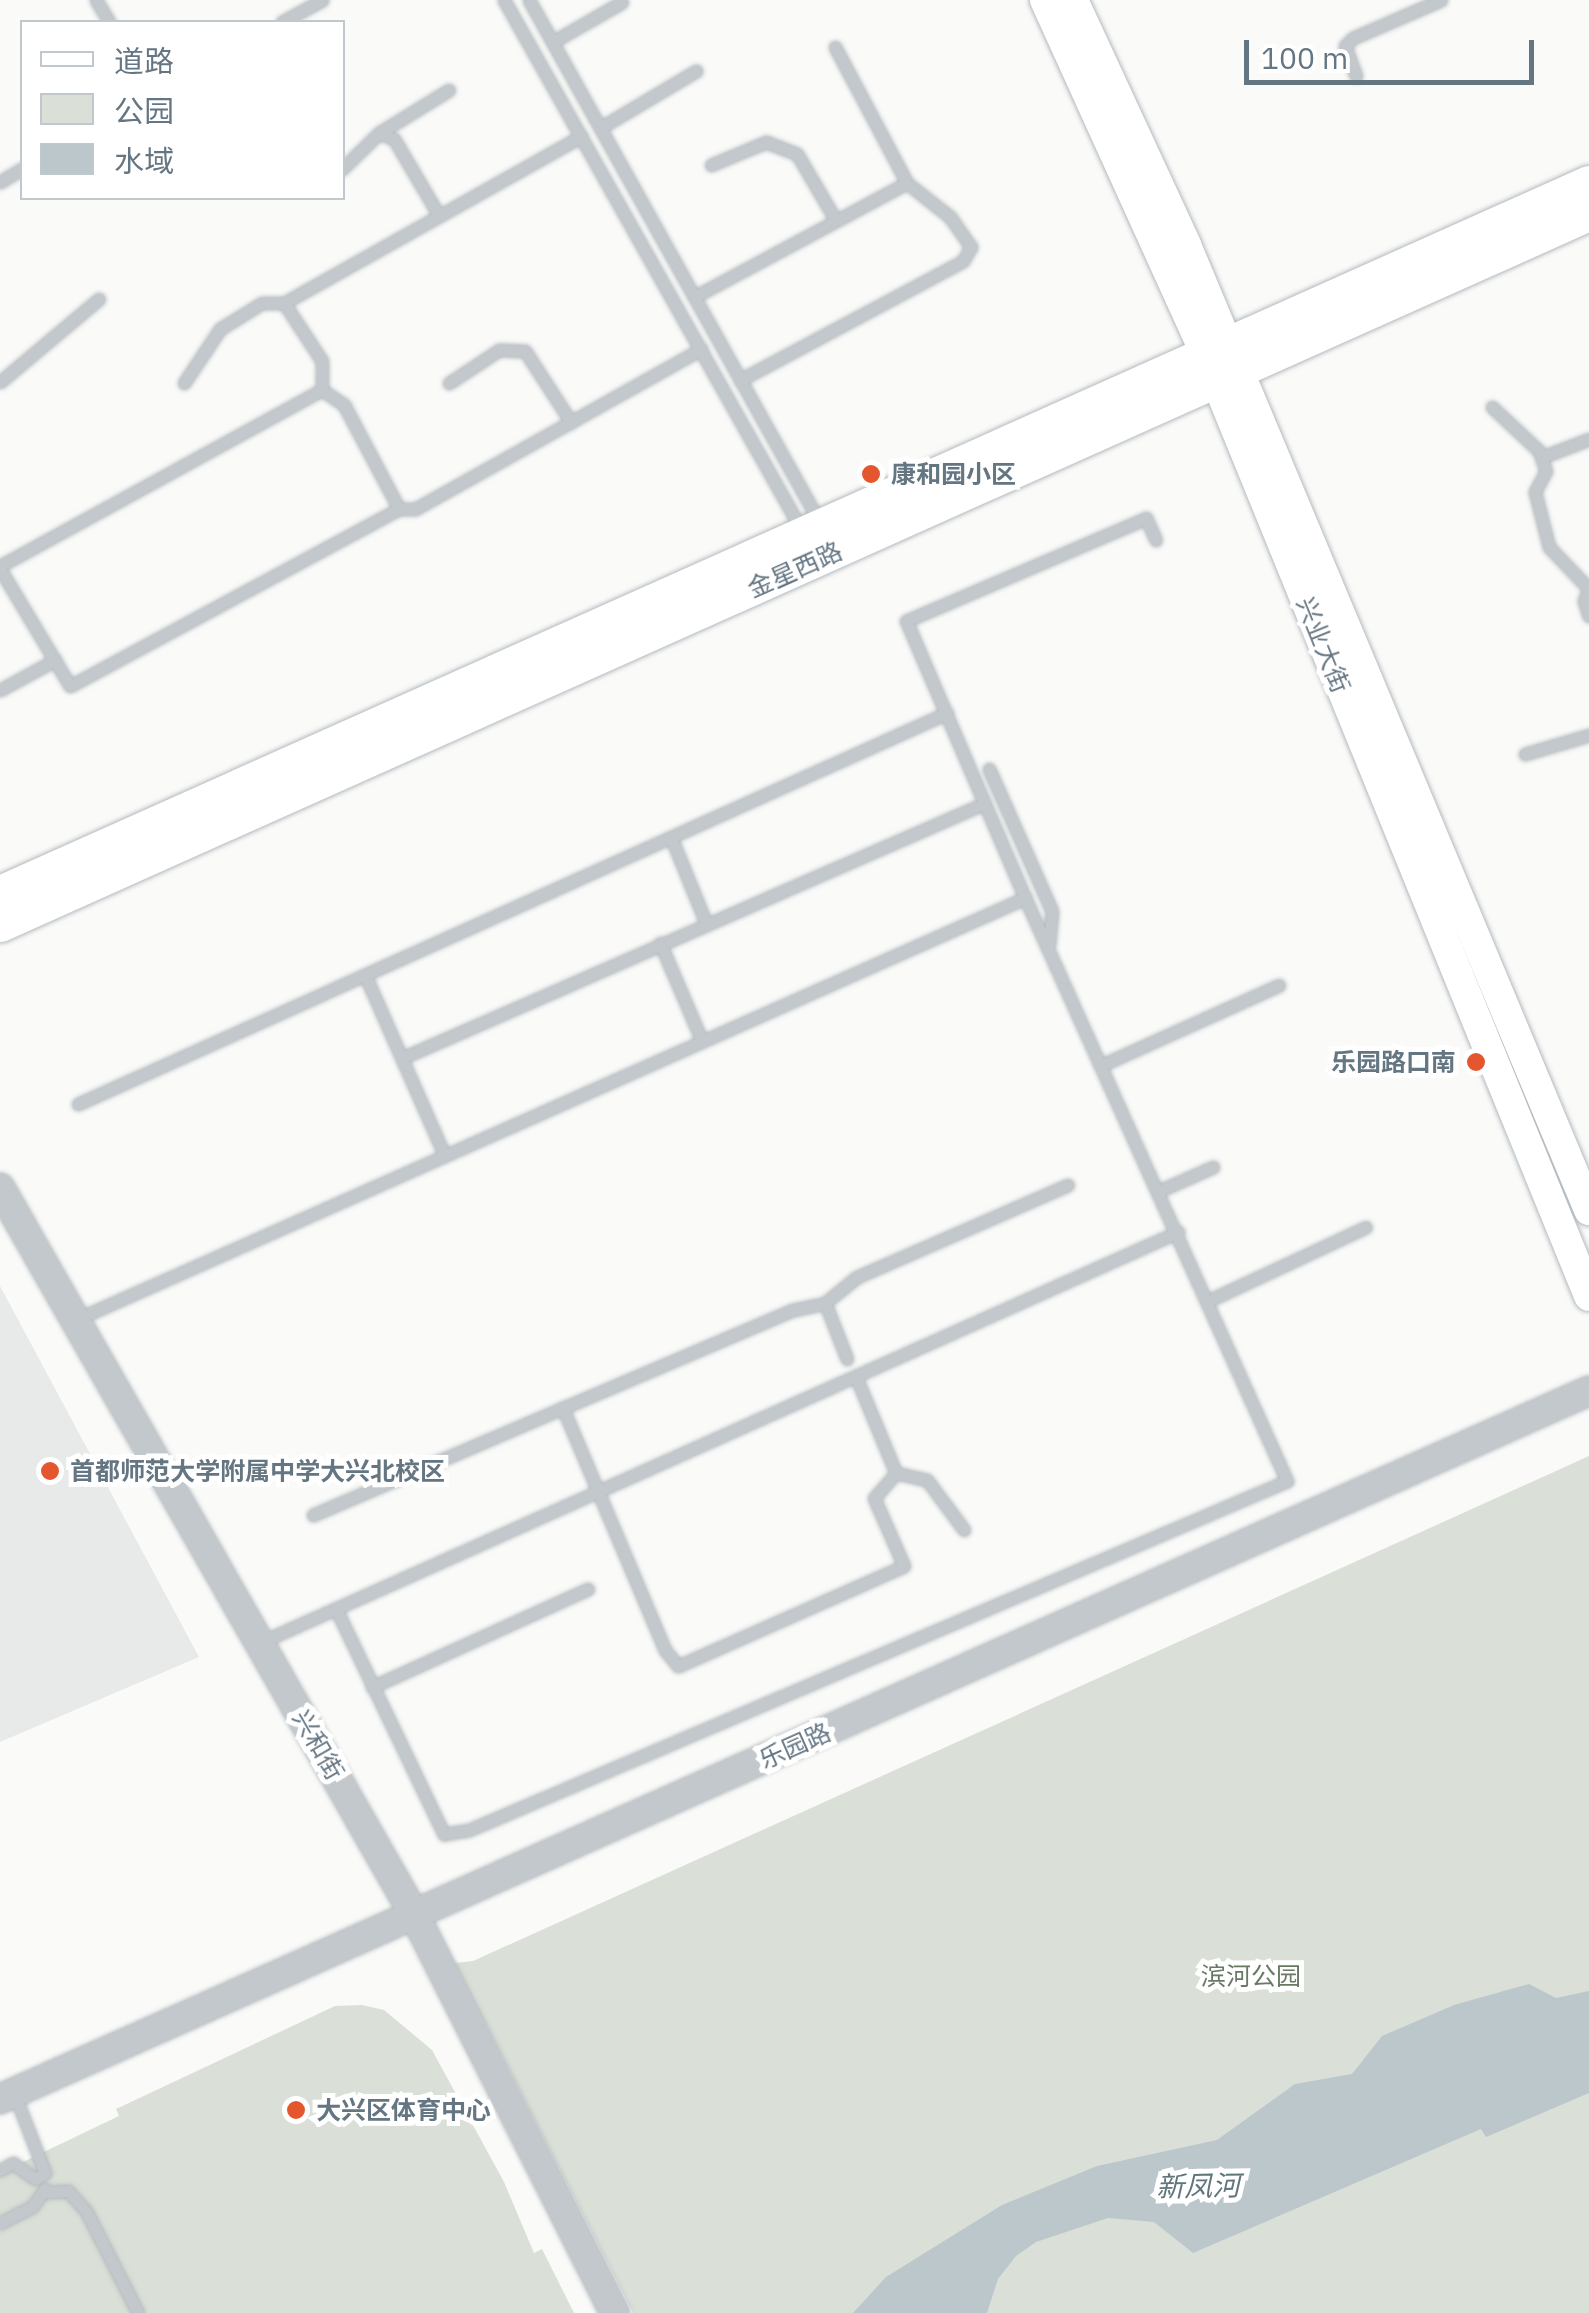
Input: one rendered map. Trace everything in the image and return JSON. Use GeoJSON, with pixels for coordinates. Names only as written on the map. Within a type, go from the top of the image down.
{"type":"FeatureCollection","features":[{"type":"Feature","properties":{"kind":"main road","name":"兴业大街"},"geometry":{"type":"LineString","coordinates":[[1045,0],[1222,362],[1589,1296]]}},
{"type":"Feature","properties":{"kind":"main road","name":"兴业大街"},"geometry":{"type":"LineString","coordinates":[[1072,0],[1222,362],[1589,1210]]}},
{"type":"Feature","properties":{"kind":"main road","name":"金星西路"},"geometry":{"type":"LineString","coordinates":[[0,924],[1222,362],[1589,183]]}},
{"type":"Feature","properties":{"kind":"main road","name":"金星西路"},"geometry":{"type":"LineString","coordinates":[[0,893],[812,529],[1589,213]]}},
{"type":"Feature","properties":{"kind":"street","name":"兴和街"},"geometry":{"type":"LineString","coordinates":[[0,1188],[415,1916],[615,2313]]}},
{"type":"Feature","properties":{"kind":"street","name":"乐园路"},"geometry":{"type":"LineString","coordinates":[[7,2096],[1589,1391]]}},
{"type":"Feature","properties":{"kind":"lane"},"geometry":{"type":"LineString","coordinates":[[286,20],[322,0]]}},
{"type":"Feature","properties":{"kind":"lane"},"geometry":{"type":"LineString","coordinates":[[504,0],[701,349],[812,529]]}},
{"type":"Feature","properties":{"kind":"lane"},"geometry":{"type":"LineString","coordinates":[[528,0],[740,380],[812,529]]}},
{"type":"Feature","properties":{"kind":"lane"},"geometry":{"type":"LineString","coordinates":[[1356,76],[1345,46],[1352,38],[1441,0]]}},
{"type":"Feature","properties":{"kind":"lane"},"geometry":{"type":"LineString","coordinates":[[556,40],[622,2]]}},
{"type":"Feature","properties":{"kind":"lane"},"geometry":{"type":"LineString","coordinates":[[740,380],[963,261],[971,247],[950,218],[907,183],[834,48]]}},
{"type":"Feature","properties":{"kind":"lane"},"geometry":{"type":"LineString","coordinates":[[600,128],[696,71]]}},
{"type":"Feature","properties":{"kind":"lane"},"geometry":{"type":"LineString","coordinates":[[345,167],[380,134],[449,90]]}},
{"type":"Feature","properties":{"kind":"lane"},"geometry":{"type":"LineString","coordinates":[[380,134],[394,139],[438,214]]}},
{"type":"Feature","properties":{"kind":"lane"},"geometry":{"type":"LineString","coordinates":[[184,383],[220,329],[262,302],[284,303],[581,136]]}},
{"type":"Feature","properties":{"kind":"lane"},"geometry":{"type":"LineString","coordinates":[[711,165],[766,142],[797,154],[835,218]]}},
{"type":"Feature","properties":{"kind":"lane"},"geometry":{"type":"LineString","coordinates":[[694,297],[835,218],[907,183]]}},
{"type":"Feature","properties":{"kind":"lane"},"geometry":{"type":"LineString","coordinates":[[0,382],[98,298]]}},
{"type":"Feature","properties":{"kind":"lane"},"geometry":{"type":"LineString","coordinates":[[284,303],[322,361],[322,390]]}},
{"type":"Feature","properties":{"kind":"lane"},"geometry":{"type":"LineString","coordinates":[[322,390],[1,573],[70,686],[399,509],[415,509],[701,349]]}},
{"type":"Feature","properties":{"kind":"lane"},"geometry":{"type":"LineString","coordinates":[[449,382],[499,350],[525,352],[571,422]]}},
{"type":"Feature","properties":{"kind":"lane"},"geometry":{"type":"LineString","coordinates":[[322,390],[344,405],[399,509]]}},
{"type":"Feature","properties":{"kind":"lane"},"geometry":{"type":"LineString","coordinates":[[1492,406],[1539,450],[1546,472],[1535,492],[1549,547],[1589,588],[1589,616]]}},
{"type":"Feature","properties":{"kind":"lane"},"geometry":{"type":"LineString","coordinates":[[1545,456],[1589,438]]}},
{"type":"Feature","properties":{"kind":"lane"},"geometry":{"type":"LineString","coordinates":[[336,1609],[444,1834],[470,1830],[1287,1482],[1025,898],[906,620],[1146,518],[1156,540]]}},
{"type":"Feature","properties":{"kind":"lane"},"geometry":{"type":"LineString","coordinates":[[0,690],[55,660]]}},
{"type":"Feature","properties":{"kind":"lane"},"geometry":{"type":"LineString","coordinates":[[78,1104],[948,713]]}},
{"type":"Feature","properties":{"kind":"lane"},"geometry":{"type":"LineString","coordinates":[[1525,754],[1589,734]]}},
{"type":"Feature","properties":{"kind":"lane"},"geometry":{"type":"LineString","coordinates":[[989,769],[1052,911],[1048,948]]}},
{"type":"Feature","properties":{"kind":"lane"},"geometry":{"type":"LineString","coordinates":[[402,1058],[985,803]]}},
{"type":"Feature","properties":{"kind":"lane"},"geometry":{"type":"LineString","coordinates":[[671,837],[706,923]]}},
{"type":"Feature","properties":{"kind":"lane"},"geometry":{"type":"LineString","coordinates":[[76,1320],[1025,898]]}},
{"type":"Feature","properties":{"kind":"lane"},"geometry":{"type":"LineString","coordinates":[[660,943],[702,1041]]}},
{"type":"Feature","properties":{"kind":"lane"},"geometry":{"type":"LineString","coordinates":[[365,975],[444,1154]]}},
{"type":"Feature","properties":{"kind":"lane"},"geometry":{"type":"LineString","coordinates":[[1102,1065],[1278,985]]}},
{"type":"Feature","properties":{"kind":"lane"},"geometry":{"type":"LineString","coordinates":[[1159,1190],[1213,1168]]}},
{"type":"Feature","properties":{"kind":"lane"},"geometry":{"type":"LineString","coordinates":[[313,1515],[793,1310],[825,1303],[857,1278],[1068,1185]]}},
{"type":"Feature","properties":{"kind":"lane"},"geometry":{"type":"LineString","coordinates":[[1208,1301],[1366,1227]]}},
{"type":"Feature","properties":{"kind":"lane"},"geometry":{"type":"LineString","coordinates":[[260,1643],[1178,1232]]}},
{"type":"Feature","properties":{"kind":"lane"},"geometry":{"type":"LineString","coordinates":[[825,1303],[847,1359]]}},
{"type":"Feature","properties":{"kind":"lane"},"geometry":{"type":"LineString","coordinates":[[856,1377],[896,1473]]}},
{"type":"Feature","properties":{"kind":"lane"},"geometry":{"type":"LineString","coordinates":[[563,1408],[665,1650],[678,1666],[904,1566],[874,1498],[896,1473]]}},
{"type":"Feature","properties":{"kind":"lane"},"geometry":{"type":"LineString","coordinates":[[896,1473],[928,1480],[964,1530]]}},
{"type":"Feature","properties":{"kind":"lane"},"geometry":{"type":"LineString","coordinates":[[372,1687],[588,1589]]}},
{"type":"Feature","properties":{"kind":"lane"},"geometry":{"type":"LineString","coordinates":[[0,2170],[13,2163],[35,2179],[46,2172],[7,2096]]}},
{"type":"Feature","properties":{"kind":"lane"},"geometry":{"type":"LineString","coordinates":[[40,2176],[47,2192]]}},
{"type":"Feature","properties":{"kind":"lane"},"geometry":{"type":"LineString","coordinates":[[0,2223],[47,2192],[68,2190],[86,2212],[138,2313]]}},
{"type":"Feature","properties":{"kind":"shaded area","name":"首都师范大学附属中学大兴北校区"},"geometry":{"type":"Polygon","coordinates":[[[0,1286],[199,1657],[0,1742],[0,1286]]]}},
{"type":"Feature","properties":{"kind":"green space","name":"滨河公园"},"geometry":{"type":"Polygon","coordinates":[[[1589,1456],[1589,2313],[633,2313],[455,1963],[473,1961],[1589,1456]]]}},
{"type":"Feature","properties":{"kind":"green space","name":"大兴区体育中心"},"geometry":{"type":"Polygon","coordinates":[[[362,2005],[384,2010],[432,2050],[504,2182],[534,2253],[542,2249],[574,2313],[0,2313],[0,2173],[119,2116],[116,2109],[335,2006],[362,2005]]]}},
{"type":"Feature","properties":{"kind":"water","name":"新凤河"},"geometry":{"type":"Polygon","coordinates":[[[1529,1984],[1556,1998],[1589,1991],[1589,2093],[1486,2137],[1481,2129],[1193,2253],[1154,2222],[1108,2218],[1036,2242],[1016,2256],[998,2279],[987,2313],[853,2313],[886,2277],[1002,2205],[1097,2166],[1217,2140],[1295,2084],[1352,2074],[1382,2036],[1454,2005],[1529,1984]]]}},
{"type":"Feature","properties":{"kind":"place","name":"康和园小区"},"geometry":{"type":"Point","coordinates":[871,474]}},
{"type":"Feature","properties":{"kind":"place","name":"乐园路口南"},"geometry":{"type":"Point","coordinates":[1476,1062]}},
{"type":"Feature","properties":{"kind":"place","name":"首都师范大学附属中学大兴北校区"},"geometry":{"type":"Point","coordinates":[50,1471]}},
{"type":"Feature","properties":{"kind":"place","name":"大兴区体育中心"},"geometry":{"type":"Point","coordinates":[296,2110]}}]}
